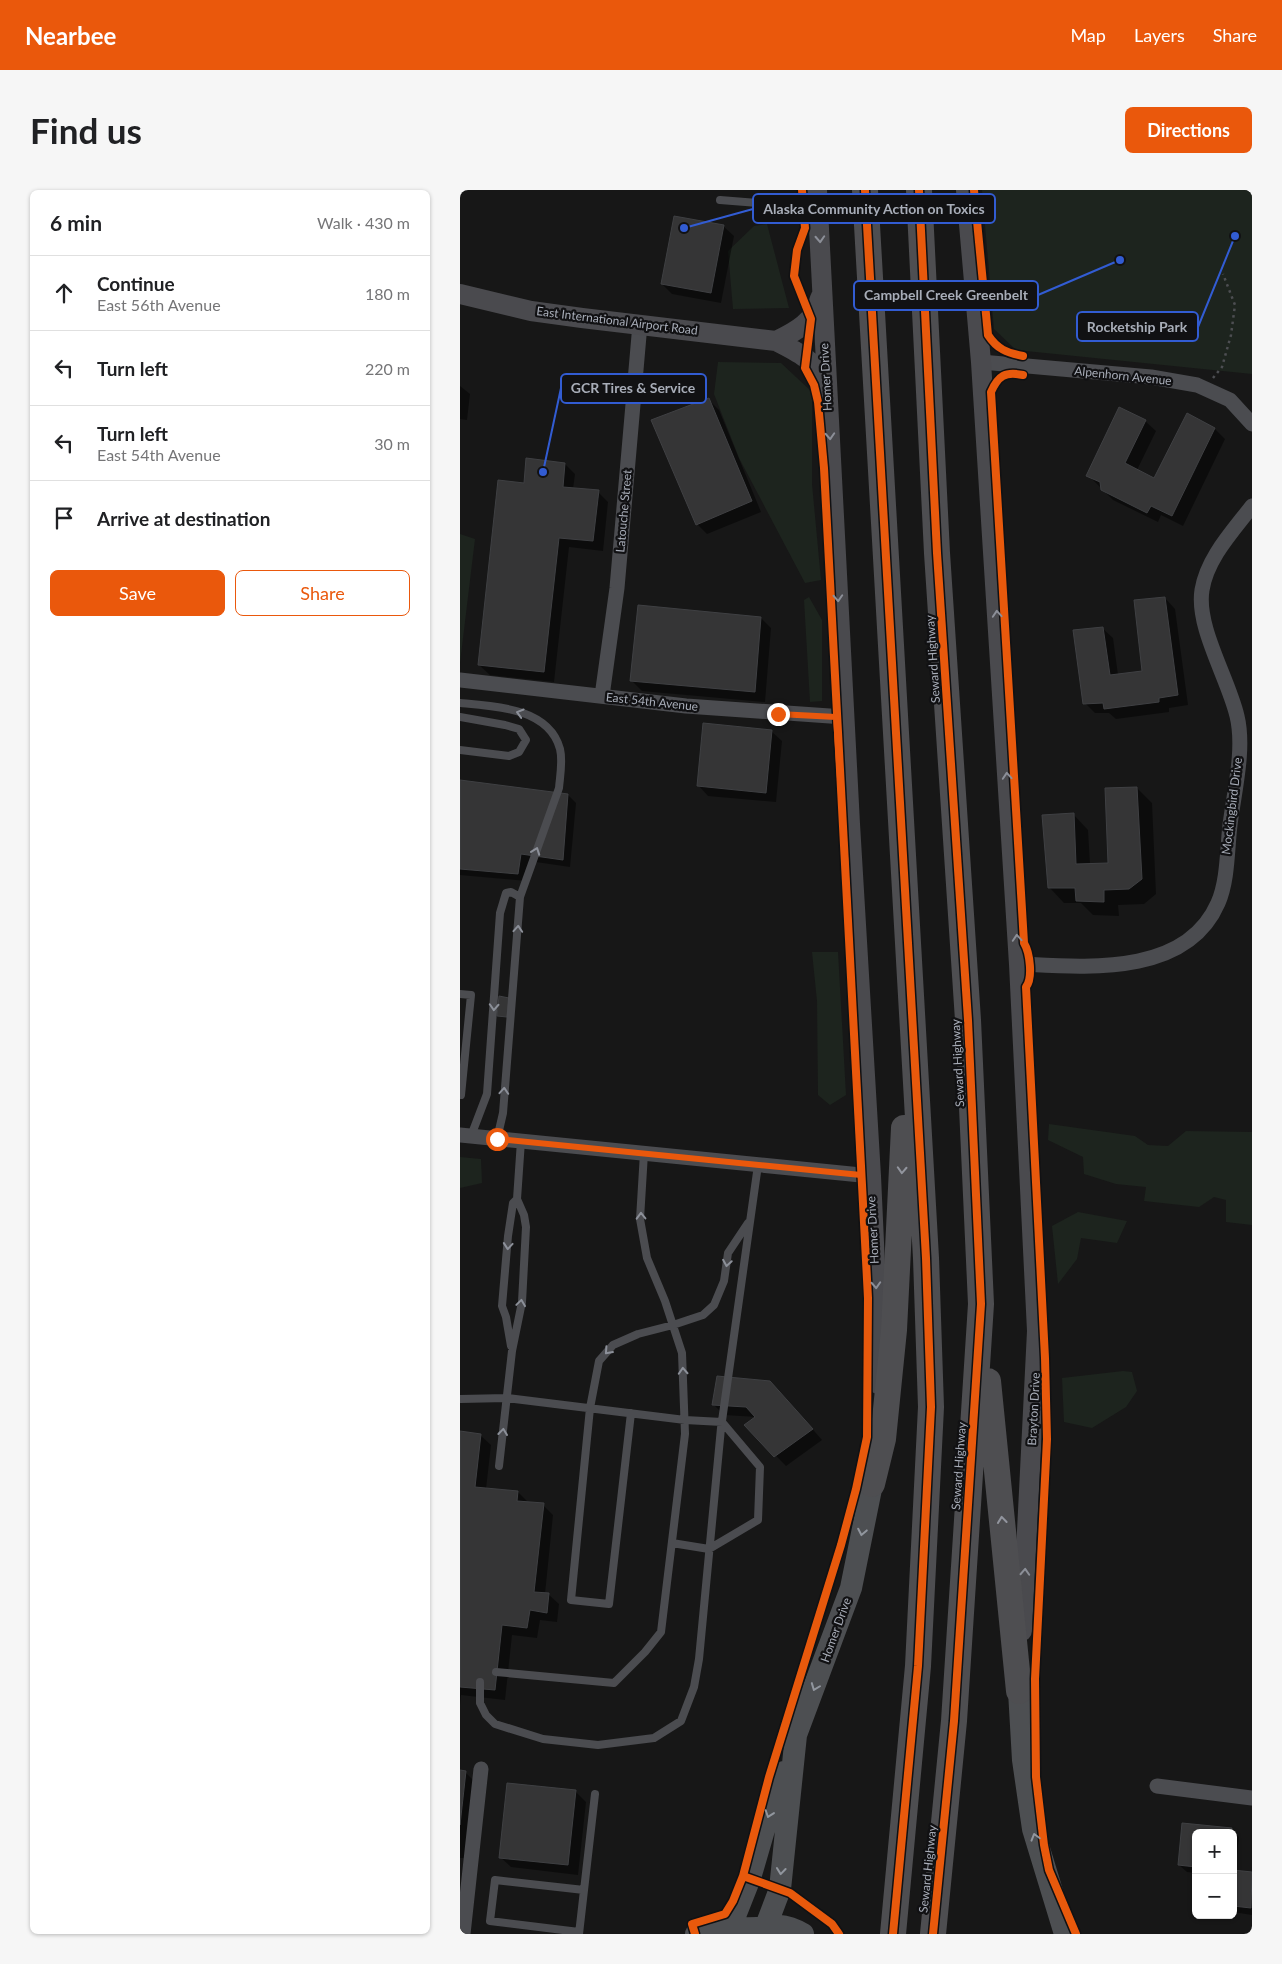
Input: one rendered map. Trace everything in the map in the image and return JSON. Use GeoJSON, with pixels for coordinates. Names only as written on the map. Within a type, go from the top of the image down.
{"type":"FeatureCollection","features":[{"type":"Feature","properties":{"kind":"highway"},"geometry":{"type":"LineString","coordinates":[[865,190],[926,1258],[931,1408],[918,1666],[894,1927]]}},
{"type":"Feature","properties":{"kind":"highway","name":"Seward Highway"},"geometry":{"type":"LineString","coordinates":[[919,190],[937,553],[968,1020],[981,1304],[954,1721],[934,1929]]}},
{"type":"Feature","properties":{"kind":"highway"},"geometry":{"type":"LineString","coordinates":[[872,1484],[883,1439],[894,1330],[910,1000]]}},
{"type":"Feature","properties":{"kind":"highway"},"geometry":{"type":"LineString","coordinates":[[981,1304],[1019,1691]]}},
{"type":"Feature","properties":{"kind":"main road","name":"Brayton Drive"},"geometry":{"type":"LineString","coordinates":[[966,190],[981,362],[1019,964],[1038,1331],[1019,1691],[1023,1760],[1033,1829],[1065,1934]]}},
{"type":"Feature","properties":{"kind":"main road","name":"Homer Drive"},"geometry":{"type":"LineString","coordinates":[[756,1930],[780,1889],[796,1735],[851,1588],[872,1484],[878,1386],[878,1331],[871,1176],[844,718],[818,199]]}},
{"type":"Feature","properties":{"kind":"main road"},"geometry":{"type":"LineString","coordinates":[[776,341],[793,334],[809,321],[818,309],[822,291]]}},
{"type":"Feature","properties":{"kind":"main road","name":"East International Airport Road"},"geometry":{"type":"LineString","coordinates":[[460,294],[531,311],[776,341],[799,352],[814,364],[827,386]]}},
{"type":"Feature","properties":{"kind":"main road"},"geometry":{"type":"LineString","coordinates":[[720,1930],[735,1916],[744,1893],[796,1735]]}},
{"type":"Feature","properties":{"kind":"main road"},"geometry":{"type":"LineString","coordinates":[[696,1934],[720,1930],[756,1930],[788,1927],[803,1934]]}},
{"type":"Feature","properties":{"kind":"street","name":"Latouche Street"},"geometry":{"type":"LineString","coordinates":[[602,696],[617,588],[640,324]]}},
{"type":"Feature","properties":{"kind":"street","name":"Alpenhorn Avenue"},"geometry":{"type":"LineString","coordinates":[[981,362],[1150,377],[1197,385],[1230,400],[1252,424]]}},
{"type":"Feature","properties":{"kind":"street","name":"Mockingbird Drive"},"geometry":{"type":"LineString","coordinates":[[1019,964],[1078,966],[1127,963],[1156,958],[1175,950],[1193,937],[1207,922],[1218,902],[1223,879],[1239,757],[1237,719],[1230,692],[1206,629],[1202,609],[1202,590],[1207,571],[1219,550],[1252,506]]}},
{"type":"Feature","properties":{"kind":"street","name":"East 54th Avenue"},"geometry":{"type":"LineString","coordinates":[[460,680],[686,706],[844,718]]}},
{"type":"Feature","properties":{"kind":"street"},"geometry":{"type":"LineString","coordinates":[[466,1136],[871,1176]]}},
{"type":"Feature","properties":{"kind":"street"},"geometry":{"type":"LineString","coordinates":[[463,1934],[481,1770]]}},
{"type":"Feature","properties":{"kind":"street"},"geometry":{"type":"LineString","coordinates":[[1156,1786],[1252,1798]]}},
{"type":"Feature","properties":{"kind":"lane"},"geometry":{"type":"LineString","coordinates":[[720,200],[818,199]]}},
{"type":"Feature","properties":{"kind":"lane"},"geometry":{"type":"LineString","coordinates":[[460,703],[515,711],[535,718],[551,731],[560,750],[561,774],[559,788],[520,897],[502,1113],[497,1139]]}},
{"type":"Feature","properties":{"kind":"lane"},"geometry":{"type":"LineString","coordinates":[[460,717],[519,729],[526,740],[519,752],[509,756],[460,750]]}},
{"type":"Feature","properties":{"kind":"lane"},"geometry":{"type":"LineString","coordinates":[[466,1136],[487,1094],[501,908],[506,893],[511,892],[520,897]]}},
{"type":"Feature","properties":{"kind":"lane"},"geometry":{"type":"LineString","coordinates":[[460,994],[471,995],[462,1095],[460,1095]]}},
{"type":"Feature","properties":{"kind":"lane"},"geometry":{"type":"LineString","coordinates":[[499,1466],[512,1351],[522,1302],[526,1228],[524,1215],[517,1198],[520,1141]]}},
{"type":"Feature","properties":{"kind":"lane"},"geometry":{"type":"LineString","coordinates":[[496,1672],[614,1683],[645,1652],[661,1632],[685,1434],[685,1420],[682,1353],[665,1300],[647,1258],[640,1219],[644,1154]]}},
{"type":"Feature","properties":{"kind":"lane"},"geometry":{"type":"LineString","coordinates":[[480,1682],[480,1703],[486,1714],[495,1724],[543,1739],[598,1745],[654,1738],[681,1721],[694,1688],[699,1659],[722,1422],[758,1165]]}},
{"type":"Feature","properties":{"kind":"lane"},"geometry":{"type":"LineString","coordinates":[[512,1351],[506,1317],[502,1306],[513,1203],[517,1198]]}},
{"type":"Feature","properties":{"kind":"lane"},"geometry":{"type":"LineString","coordinates":[[631,1413],[609,1604],[571,1600],[590,1408],[599,1362],[613,1345],[638,1334],[703,1315],[714,1304],[724,1281],[728,1253],[750,1220]]}},
{"type":"Feature","properties":{"kind":"lane"},"geometry":{"type":"LineString","coordinates":[[460,1399],[507,1398],[685,1420],[722,1422],[760,1467],[758,1520],[709,1549],[672,1543]]}},
{"type":"Feature","properties":{"kind":"lane"},"geometry":{"type":"LineString","coordinates":[[584,1890],[495,1880],[490,1921],[579,1933],[584,1890],[595,1794]]}},
{"type":"Feature","properties":{"kind":"path"},"geometry":{"type":"LineString","coordinates":[[1206,389],[1222,367],[1232,327],[1235,305],[1223,274]]}},
{"type":"Feature","properties":{"kind":"shaded area"},"geometry":{"type":"Polygon","coordinates":[[[982,190],[1252,190],[1252,374],[1016,350],[994,329],[982,190]]]}},
{"type":"Feature","properties":{"kind":"shaded area"},"geometry":{"type":"Polygon","coordinates":[[[767,224],[789,308],[733,309],[728,251],[754,226],[767,224]]]}},
{"type":"Feature","properties":{"kind":"shaded area"},"geometry":{"type":"Polygon","coordinates":[[[718,362],[781,363],[812,392],[812,484],[821,580],[805,583],[739,458],[714,394],[718,362]]]}},
{"type":"Feature","properties":{"kind":"shaded area"},"geometry":{"type":"Polygon","coordinates":[[[460,534],[475,539],[460,663],[460,534]]]}},
{"type":"Feature","properties":{"kind":"shaded area"},"geometry":{"type":"Polygon","coordinates":[[[809,597],[822,620],[822,701],[810,702],[804,600],[809,597]]]}},
{"type":"Feature","properties":{"kind":"shaded area"},"geometry":{"type":"Polygon","coordinates":[[[812,952],[838,952],[846,1095],[830,1105],[818,1095],[817,1001],[812,952]]]}},
{"type":"Feature","properties":{"kind":"shaded area"},"geometry":{"type":"Polygon","coordinates":[[[1049,1124],[1135,1136],[1148,1145],[1168,1146],[1186,1131],[1252,1132],[1252,1225],[1226,1222],[1226,1200],[1214,1197],[1199,1207],[1144,1201],[1146,1187],[1116,1184],[1084,1174],[1083,1157],[1048,1140],[1049,1124]]]}},
{"type":"Feature","properties":{"kind":"shaded area"},"geometry":{"type":"Polygon","coordinates":[[[460,1157],[481,1159],[482,1183],[460,1188],[460,1157]]]}},
{"type":"Feature","properties":{"kind":"shaded area"},"geometry":{"type":"Polygon","coordinates":[[[1078,1212],[1127,1221],[1117,1243],[1081,1238],[1077,1259],[1058,1284],[1052,1226],[1078,1212]]]}},
{"type":"Feature","properties":{"kind":"shaded area"},"geometry":{"type":"Polygon","coordinates":[[[1123,1371],[1132,1372],[1137,1391],[1126,1407],[1092,1428],[1064,1422],[1062,1378],[1123,1371]]]}},
{"type":"Feature","properties":{"kind":"building"},"geometry":{"type":"Polygon","coordinates":[[[674,216],[724,225],[711,293],[661,284],[674,216]]]}},
{"type":"Feature","properties":{"kind":"building"},"geometry":{"type":"Polygon","coordinates":[[[709,398],[752,501],[696,525],[651,420],[709,398]]]}},
{"type":"Feature","properties":{"kind":"building"},"geometry":{"type":"Polygon","coordinates":[[[1119,407],[1146,420],[1125,463],[1154,478],[1187,413],[1215,428],[1172,516],[1151,506],[1147,513],[1101,490],[1100,482],[1086,476],[1119,407]]]}},
{"type":"Feature","properties":{"kind":"building"},"geometry":{"type":"Polygon","coordinates":[[[526,458],[565,463],[563,487],[599,490],[593,541],[559,538],[544,672],[478,665],[498,480],[524,483],[526,458]]]}},
{"type":"Feature","properties":{"kind":"building"},"geometry":{"type":"Polygon","coordinates":[[[1165,597],[1178,695],[1159,698],[1159,702],[1104,709],[1103,703],[1083,704],[1073,630],[1103,627],[1110,675],[1142,671],[1134,600],[1165,597]]]}},
{"type":"Feature","properties":{"kind":"building"},"geometry":{"type":"Polygon","coordinates":[[[638,605],[761,617],[755,692],[630,681],[638,605]]]}},
{"type":"Feature","properties":{"kind":"building"},"geometry":{"type":"Polygon","coordinates":[[[703,723],[772,730],[766,793],[697,786],[703,723]]]}},
{"type":"Feature","properties":{"kind":"building"},"geometry":{"type":"Polygon","coordinates":[[[460,780],[568,794],[563,860],[521,854],[518,874],[460,869],[460,780]]]}},
{"type":"Feature","properties":{"kind":"building"},"geometry":{"type":"Polygon","coordinates":[[[1137,787],[1142,879],[1129,889],[1104,890],[1104,902],[1076,901],[1075,888],[1048,888],[1042,815],[1074,813],[1076,864],[1108,863],[1105,788],[1137,787]]]}},
{"type":"Feature","properties":{"kind":"building"},"geometry":{"type":"Polygon","coordinates":[[[499,996],[509,998],[507,1017],[497,1016],[499,996]]]}},
{"type":"Feature","properties":{"kind":"building"},"geometry":{"type":"Polygon","coordinates":[[[717,1376],[770,1381],[813,1429],[774,1457],[744,1425],[755,1417],[746,1407],[712,1405],[717,1376]]]}},
{"type":"Feature","properties":{"kind":"building"},"geometry":{"type":"Polygon","coordinates":[[[460,1431],[481,1434],[475,1487],[518,1491],[517,1501],[544,1503],[534,1592],[549,1593],[547,1613],[530,1610],[527,1628],[502,1625],[495,1690],[460,1687],[460,1431]]]}},
{"type":"Feature","properties":{"kind":"building"},"geometry":{"type":"Polygon","coordinates":[[[460,1770],[466,1771],[460,1825],[460,1770]]]}},
{"type":"Feature","properties":{"kind":"building"},"geometry":{"type":"Polygon","coordinates":[[[507,1783],[576,1790],[568,1865],[499,1858],[507,1783]]]}},
{"type":"Feature","properties":{"kind":"building"},"geometry":{"type":"Polygon","coordinates":[[[1182,1823],[1232,1828],[1192,1829],[1192,1867],[1178,1865],[1182,1823]]]}},
{"type":"Feature","properties":{"kind":"building"},"geometry":{"type":"Polygon","coordinates":[[[1237,1870],[1252,1872],[1251,1908],[1237,1906],[1237,1870]]]}},
{"type":"Feature","properties":{"kind":"cycle path"},"geometry":{"type":"LineString","coordinates":[[695,1934],[692,1924],[725,1914],[733,1901],[743,1876],[769,1777],[841,1545],[867,1437],[868,1298],[824,468],[818,402],[814,385],[805,368],[811,319],[794,276],[797,250],[805,228],[802,190]]}},
{"type":"Feature","properties":{"kind":"cycle path"},"geometry":{"type":"LineString","coordinates":[[865,190],[926,1258],[931,1407],[918,1666],[893,1934]]}},
{"type":"Feature","properties":{"kind":"cycle path"},"geometry":{"type":"LineString","coordinates":[[919,190],[937,553],[968,1020],[981,1304],[954,1721],[933,1934]]}},
{"type":"Feature","properties":{"kind":"cycle path"},"geometry":{"type":"LineString","coordinates":[[974,190],[988,335],[1003,350],[1023,356]]}},
{"type":"Feature","properties":{"kind":"cycle path"},"geometry":{"type":"LineString","coordinates":[[1023,375],[1007,374],[1003,376],[996,382],[991,392],[1024,943],[1030,965],[1026,987],[1045,1358],[1047,1439],[1035,1679],[1036,1777],[1049,1870],[1076,1934]]}},
{"type":"Feature","properties":{"kind":"cycle path"},"geometry":{"type":"LineString","coordinates":[[743,1876],[790,1893],[832,1924],[839,1934]]}},
{"type":"Feature","properties":{"kind":"place","name":"Alaska Community Action on Toxics"},"geometry":{"type":"Point","coordinates":[684,228]}},
{"type":"Feature","properties":{"kind":"place","name":"Rocketship Park"},"geometry":{"type":"Point","coordinates":[1235,236]}},
{"type":"Feature","properties":{"kind":"place","name":"Campbell Creek Greenbelt"},"geometry":{"type":"Point","coordinates":[1120,260]}},
{"type":"Feature","properties":{"kind":"place","name":"GCR Tires & Service"},"geometry":{"type":"Point","coordinates":[543,472]}},
{"type":"Feature","properties":{"kind":"route"},"geometry":{"type":"LineString","coordinates":[[497,1139],[861,1175],[860,1125],[836,717],[778,714]]}}]}
